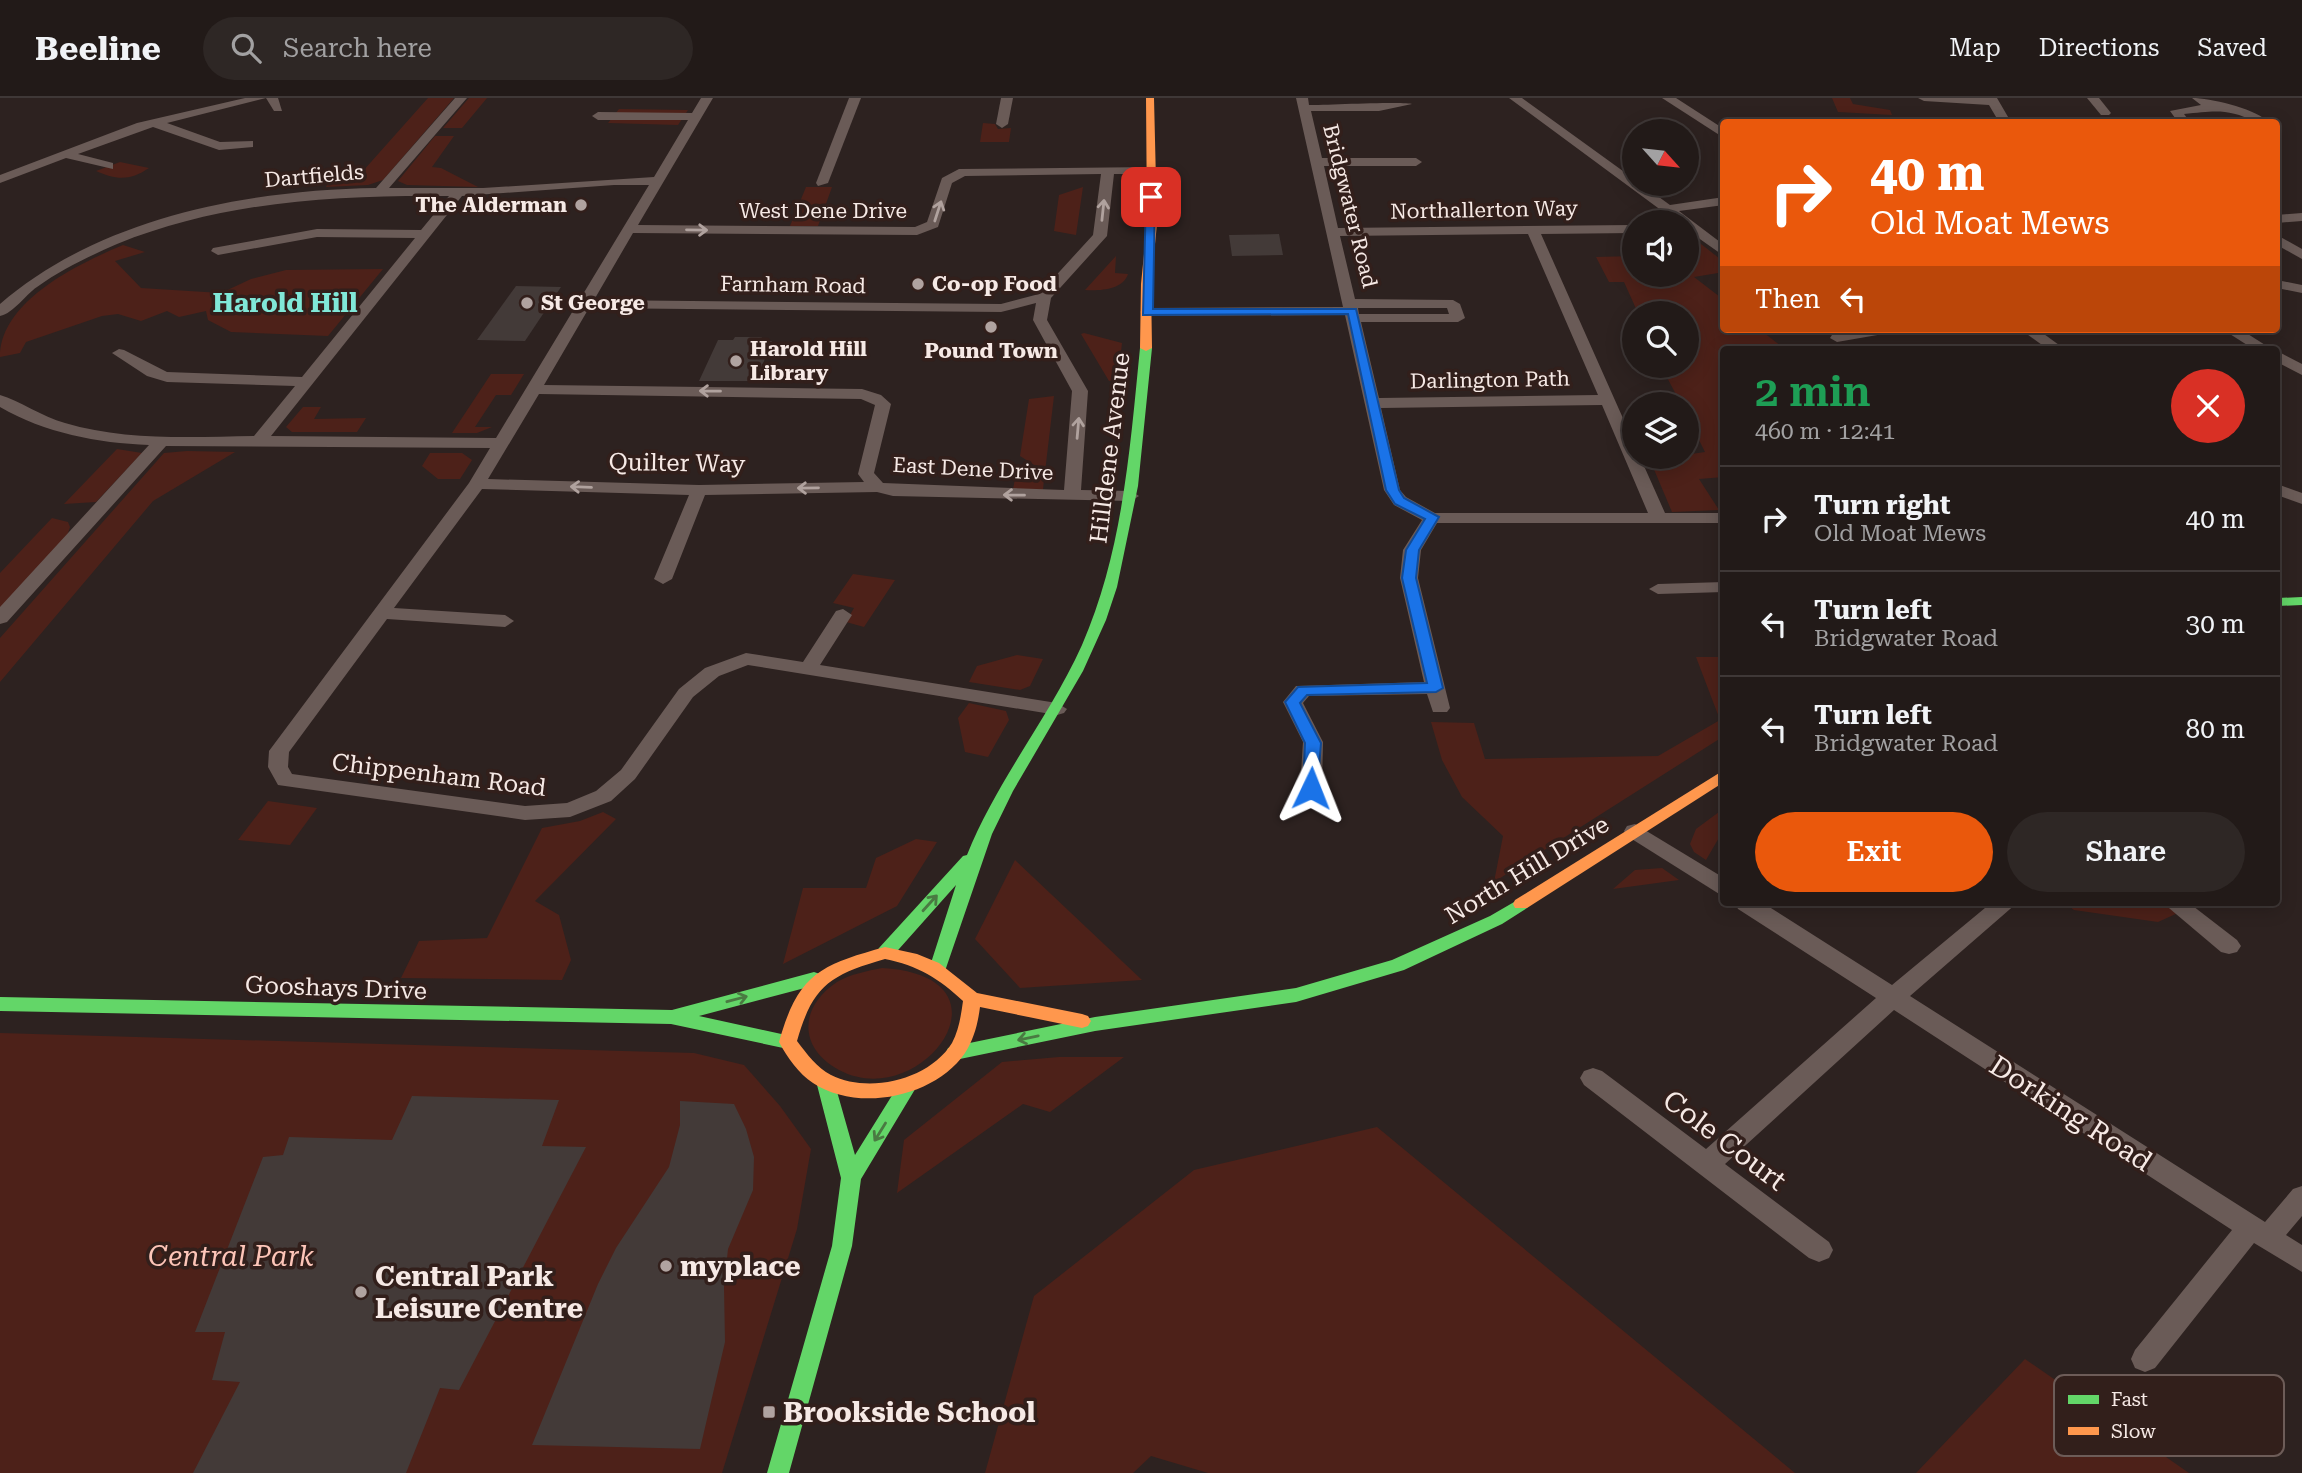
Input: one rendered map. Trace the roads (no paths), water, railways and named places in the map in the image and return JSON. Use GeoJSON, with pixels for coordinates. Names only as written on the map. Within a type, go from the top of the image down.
{"type":"FeatureCollection","features":[{"type":"Feature","properties":{"kind":"street"},"geometry":{"type":"LineString","coordinates":[[0,179],[154,122],[260,98]]}},
{"type":"Feature","properties":{"kind":"street"},"geometry":{"type":"LineString","coordinates":[[380,191],[461,98]]}},
{"type":"Feature","properties":{"kind":"street","name":"Chippenham Road"},"geometry":{"type":"LineString","coordinates":[[708,98],[477,484],[279,751],[278,767],[285,780],[525,813],[549,815],[577,811],[604,798],[628,776],[701,678],[724,664],[746,659],[1057,709]]}},
{"type":"Feature","properties":{"kind":"street"},"geometry":{"type":"LineString","coordinates":[[822,183],[855,98]]}},
{"type":"Feature","properties":{"kind":"street"},"geometry":{"type":"LineString","coordinates":[[1002,124],[1007,98]]}},
{"type":"Feature","properties":{"kind":"street","name":"Hilldene Avenue"},"geometry":{"type":"LineString","coordinates":[[939,966],[975,853],[993,814],[1057,709],[1099,621],[1119,555],[1131,496],[1147,312],[1146,284],[1152,224],[1150,98]]}},
{"type":"Feature","properties":{"kind":"street"},"geometry":{"type":"LineString","coordinates":[[1515,98],[1667,209],[1720,202]]}},
{"type":"Feature","properties":{"kind":"street"},"geometry":{"type":"LineString","coordinates":[[1668,98],[1720,131]]}},
{"type":"Feature","properties":{"kind":"street"},"geometry":{"type":"LineString","coordinates":[[1924,98],[1992,100],[2003,119]]}},
{"type":"Feature","properties":{"kind":"street"},"geometry":{"type":"LineString","coordinates":[[2093,98],[2105,113]]}},
{"type":"Feature","properties":{"kind":"street"},"geometry":{"type":"LineString","coordinates":[[2203,101],[2244,112],[2258,119]]}},
{"type":"Feature","properties":{"kind":"street"},"geometry":{"type":"LineString","coordinates":[[2182,119],[2176,111],[2206,108],[2203,101]]}},
{"type":"Feature","properties":{"kind":"street"},"geometry":{"type":"LineString","coordinates":[[1303,103],[1378,108],[1406,104]]}},
{"type":"Feature","properties":{"kind":"street","name":"Bridgwater Road"},"geometry":{"type":"LineString","coordinates":[[1303,103],[1353,311],[1392,490],[1400,501],[1432,517]]}},
{"type":"Feature","properties":{"kind":"street"},"geometry":{"type":"LineString","coordinates":[[598,116],[696,117]]}},
{"type":"Feature","properties":{"kind":"street"},"geometry":{"type":"LineString","coordinates":[[154,122],[223,150],[249,144]]}},
{"type":"Feature","properties":{"kind":"street"},"geometry":{"type":"LineString","coordinates":[[63,154],[109,166]]}},
{"type":"Feature","properties":{"kind":"street"},"geometry":{"type":"LineString","coordinates":[[1317,162],[1416,162]]}},
{"type":"Feature","properties":{"kind":"street"},"geometry":{"type":"LineString","coordinates":[[1072,496],[1080,391],[1040,320],[1044,298],[1100,236],[1108,170]]}},
{"type":"Feature","properties":{"kind":"street","name":"West Dene Drive"},"geometry":{"type":"LineString","coordinates":[[629,229],[916,231],[933,224],[947,181],[963,172],[1150,170]]}},
{"type":"Feature","properties":{"kind":"street","name":"Dartfields"},"geometry":{"type":"LineString","coordinates":[[0,312],[32,285],[69,261],[150,229],[266,201],[380,191],[458,193],[586,181],[658,181]]}},
{"type":"Feature","properties":{"kind":"street"},"geometry":{"type":"LineString","coordinates":[[259,441],[458,193]]}},
{"type":"Feature","properties":{"kind":"street"},"geometry":{"type":"LineString","coordinates":[[2280,219],[2302,217]]}},
{"type":"Feature","properties":{"kind":"street","name":"Northallerton Way"},"geometry":{"type":"LineString","coordinates":[[1334,232],[1622,229]]}},
{"type":"Feature","properties":{"kind":"street"},"geometry":{"type":"LineString","coordinates":[[1533,230],[1659,518]]}},
{"type":"Feature","properties":{"kind":"street"},"geometry":{"type":"LineString","coordinates":[[218,251],[317,233],[426,234]]}},
{"type":"Feature","properties":{"kind":"street"},"geometry":{"type":"LineString","coordinates":[[1699,233],[1720,249]]}},
{"type":"Feature","properties":{"kind":"street"},"geometry":{"type":"LineString","coordinates":[[2280,241],[2302,255]]}},
{"type":"Feature","properties":{"kind":"street"},"geometry":{"type":"LineString","coordinates":[[2280,285],[2300,289]]}},
{"type":"Feature","properties":{"kind":"street","name":"Farnham Road"},"geometry":{"type":"LineString","coordinates":[[584,304],[1001,308],[1044,298]]}},
{"type":"Feature","properties":{"kind":"street"},"geometry":{"type":"LineString","coordinates":[[1147,312],[1353,311],[1453,304],[1458,318],[1353,311]]}},
{"type":"Feature","properties":{"kind":"street","name":"Farnham Road"},"geometry":{"type":"LineString","coordinates":[[1001,308],[1040,320]]}},
{"type":"Feature","properties":{"kind":"street"},"geometry":{"type":"LineString","coordinates":[[1831,333],[1848,346]]}},
{"type":"Feature","properties":{"kind":"street"},"geometry":{"type":"LineString","coordinates":[[2033,333],[2053,346]]}},
{"type":"Feature","properties":{"kind":"street"},"geometry":{"type":"LineString","coordinates":[[2236,333],[2259,346]]}},
{"type":"Feature","properties":{"kind":"street"},"geometry":{"type":"LineString","coordinates":[[119,352],[152,373],[167,377],[306,382]]}},
{"type":"Feature","properties":{"kind":"street"},"geometry":{"type":"LineString","coordinates":[[2280,358],[2302,370]]}},
{"type":"Feature","properties":{"kind":"street","name":"East Dene Drive"},"geometry":{"type":"LineString","coordinates":[[533,388],[846,393],[876,397],[883,404],[866,474],[877,486],[893,491],[1131,496]]}},
{"type":"Feature","properties":{"kind":"street"},"geometry":{"type":"LineString","coordinates":[[0,400],[41,421],[122,438],[500,443]]}},
{"type":"Feature","properties":{"kind":"street","name":"Darlington Path"},"geometry":{"type":"LineString","coordinates":[[1373,402],[1607,400]]}},
{"type":"Feature","properties":{"kind":"street"},"geometry":{"type":"LineString","coordinates":[[0,618],[162,439]]}},
{"type":"Feature","properties":{"kind":"street","name":"Quilter Way"},"geometry":{"type":"LineString","coordinates":[[477,484],[699,490],[877,486]]}},
{"type":"Feature","properties":{"kind":"street"},"geometry":{"type":"LineString","coordinates":[[663,579],[699,490]]}},
{"type":"Feature","properties":{"kind":"street"},"geometry":{"type":"LineString","coordinates":[[2280,490],[2302,499]]}},
{"type":"Feature","properties":{"kind":"street"},"geometry":{"type":"LineString","coordinates":[[1440,708],[1409,578],[1412,550],[1432,517],[1720,518]]}},
{"type":"Feature","properties":{"kind":"street"},"geometry":{"type":"LineString","coordinates":[[1658,589],[1720,587]]}},
{"type":"Feature","properties":{"kind":"street"},"geometry":{"type":"LineString","coordinates":[[2280,602],[2302,601]]}},
{"type":"Feature","properties":{"kind":"street"},"geometry":{"type":"LineString","coordinates":[[383,613],[505,621]]}},
{"type":"Feature","properties":{"kind":"street"},"geometry":{"type":"LineString","coordinates":[[808,669],[843,615]]}},
{"type":"Feature","properties":{"kind":"street"},"geometry":{"type":"LineString","coordinates":[[1311,788],[1313,743],[1293,702],[1303,690],[1436,688]]}},
{"type":"Feature","properties":{"kind":"street","name":"North Hill Drive"},"geometry":{"type":"LineString","coordinates":[[955,1054],[1095,1024],[1296,995],[1398,965],[1496,920],[1720,778]]}},
{"type":"Feature","properties":{"kind":"street"},"geometry":{"type":"LineString","coordinates":[[1635,831],[1720,886]]}},
{"type":"Feature","properties":{"kind":"street","name":"Hilldene Avenue"},"geometry":{"type":"LineString","coordinates":[[885,953],[975,853]]}},
{"type":"Feature","properties":{"kind":"street","name":"Dorking Road"},"geometry":{"type":"LineString","coordinates":[[1751,906],[2302,1261]]}},
{"type":"Feature","properties":{"kind":"street"},"geometry":{"type":"LineString","coordinates":[[1705,1166],[1955,942],[2002,906]]}},
{"type":"Feature","properties":{"kind":"street"},"geometry":{"type":"LineString","coordinates":[[2178,906],[2229,946]]}},
{"type":"Feature","properties":{"kind":"street"},"geometry":{"type":"LineString","coordinates":[[885,953],[939,966],[972,999],[970,1023],[955,1054],[933,1073],[908,1086],[866,1090],[825,1081],[798,1058],[788,1042],[794,1007],[814,979],[846,963],[885,953]]}},
{"type":"Feature","properties":{"kind":"street","name":"Gooshays Drive"},"geometry":{"type":"LineString","coordinates":[[671,1017],[814,979]]}},
{"type":"Feature","properties":{"kind":"street","name":"North Hill Drive"},"geometry":{"type":"LineString","coordinates":[[972,999],[1095,1024]]}},
{"type":"Feature","properties":{"kind":"street","name":"Gooshays Drive"},"geometry":{"type":"LineString","coordinates":[[0,1004],[671,1017],[788,1042]]}},
{"type":"Feature","properties":{"kind":"street","name":"Cole Court"},"geometry":{"type":"LineString","coordinates":[[1593,1078],[1705,1166],[1819,1250]]}},
{"type":"Feature","properties":{"kind":"street"},"geometry":{"type":"LineString","coordinates":[[778,1473],[842,1246],[851,1178],[825,1081]]}},
{"type":"Feature","properties":{"kind":"street"},"geometry":{"type":"LineString","coordinates":[[851,1178],[908,1086]]}},
{"type":"Feature","properties":{"kind":"street"},"geometry":{"type":"LineString","coordinates":[[2145,1359],[2258,1233],[2302,1197]]}},
{"type":"Feature","properties":{"kind":"place","name":"The Alderman"},"geometry":{"type":"Point","coordinates":[581,205]}},
{"type":"Feature","properties":{"kind":"place","name":"Co-op Food"},"geometry":{"type":"Point","coordinates":[918,284]}},
{"type":"Feature","properties":{"kind":"place","name":"St George"},"geometry":{"type":"Point","coordinates":[527,303]}},
{"type":"Feature","properties":{"kind":"place","name":"Pound Town"},"geometry":{"type":"Point","coordinates":[991,327]}},
{"type":"Feature","properties":{"kind":"place","name":"Harold Hill Library"},"geometry":{"type":"Point","coordinates":[736,361]}},
{"type":"Feature","properties":{"kind":"place","name":"myplace"},"geometry":{"type":"Point","coordinates":[666,1266]}},
{"type":"Feature","properties":{"kind":"place","name":"Central Park Leisure Centre"},"geometry":{"type":"Point","coordinates":[361,1292]}},
{"type":"Feature","properties":{"kind":"place","name":"Brookside School"},"geometry":{"type":"Point","coordinates":[769,1412]}},
{"type":"Feature","properties":{"kind":"district","name":"Harold Hill"},"geometry":{"type":"Point","coordinates":[285,303]}},
{"type":"Feature","properties":{"kind":"park label","name":"Central Park"},"geometry":{"type":"Point","coordinates":[231,1256]}}]}
